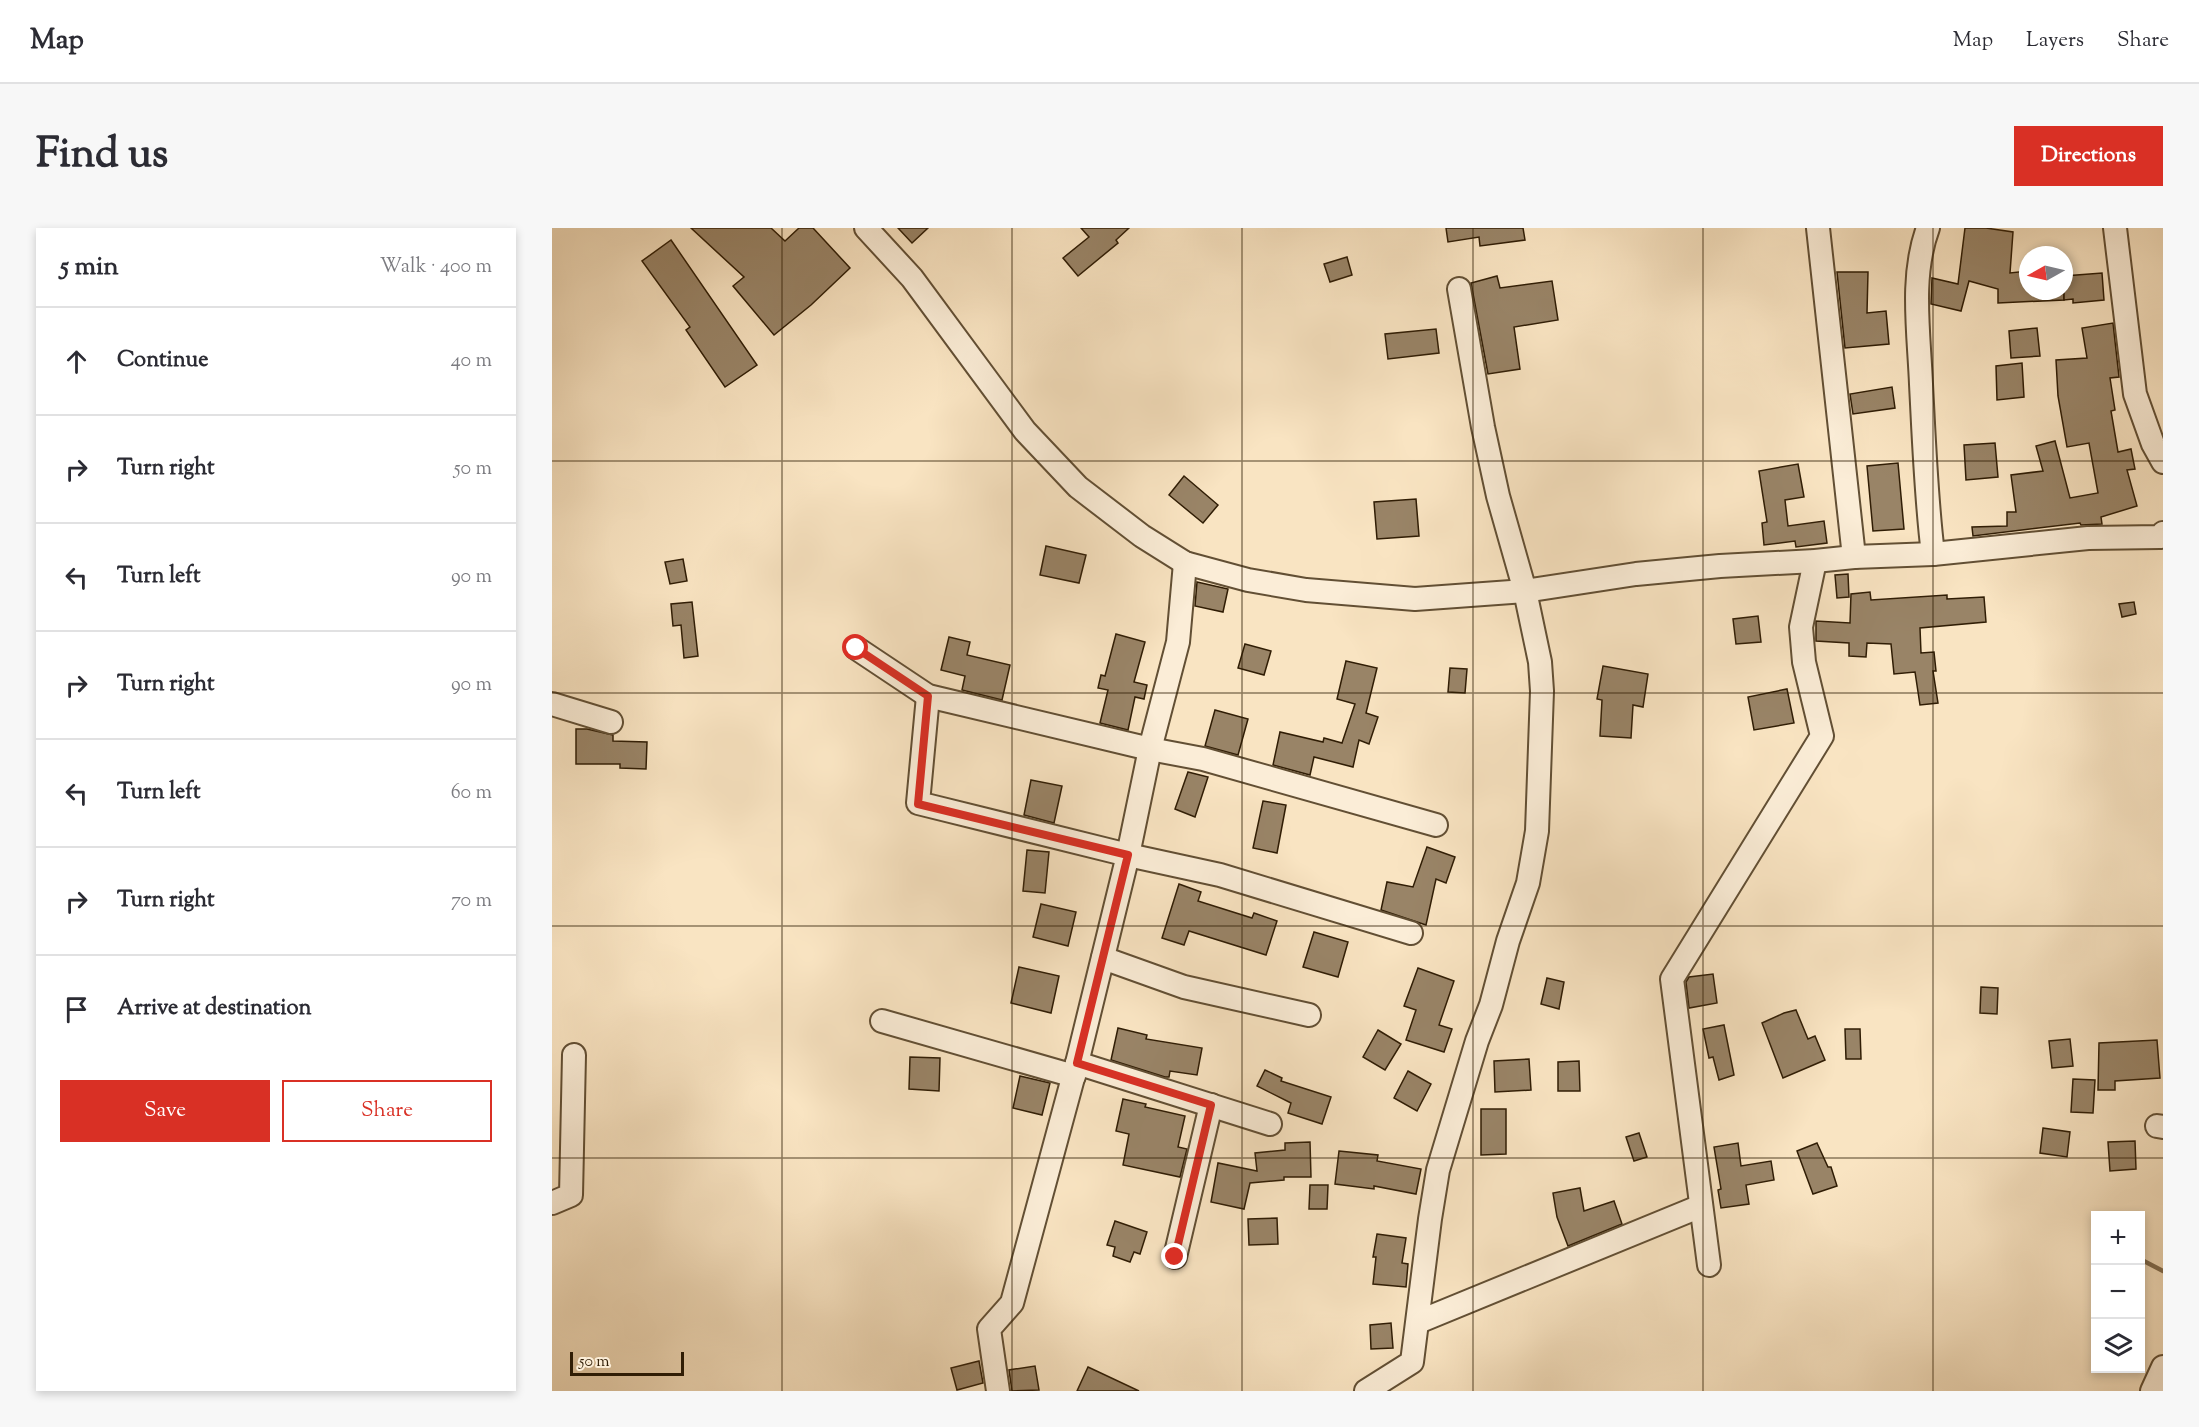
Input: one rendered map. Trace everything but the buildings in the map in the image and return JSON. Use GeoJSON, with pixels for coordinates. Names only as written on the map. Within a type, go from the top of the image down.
{"type":"FeatureCollection","features":[{"type":"Feature","properties":{"kind":"street"},"geometry":{"type":"LineString","coordinates":[[866,228],[912,278],[1025,431],[1078,487],[1142,536],[1185,563],[1248,579],[1306,590],[1415,599],[1525,591],[1646,573],[1720,566],[1933,554],[2088,538],[2162,538]]}},
{"type":"Feature","properties":{"kind":"street"},"geometry":{"type":"LineString","coordinates":[[1818,228],[1854,557]]}},
{"type":"Feature","properties":{"kind":"street"},"geometry":{"type":"LineString","coordinates":[[1928,228],[1922,243],[1918,314],[1925,456],[1933,554]]}},
{"type":"Feature","properties":{"kind":"street"},"geometry":{"type":"LineString","coordinates":[[2115,228],[2135,394],[2153,444],[2163,462]]}},
{"type":"Feature","properties":{"kind":"street"},"geometry":{"type":"LineString","coordinates":[[1366,1391],[1412,1362],[1438,1170],[1528,883],[1538,831],[1541,672],[1525,591],[1498,496],[1483,427],[1459,289]]}},
{"type":"Feature","properties":{"kind":"street"},"geometry":{"type":"LineString","coordinates":[[1709,1266],[1672,979],[1822,736],[1804,662],[1801,627],[1815,561]]}},
{"type":"Feature","properties":{"kind":"street"},"geometry":{"type":"LineString","coordinates":[[998,1391],[989,1329],[1012,1303],[1075,1069],[1128,855],[1150,749],[1178,642],[1185,563]]}},
{"type":"Feature","properties":{"kind":"street"},"geometry":{"type":"LineString","coordinates":[[856,648],[928,696],[1150,749],[1203,759],[1436,825]]}},
{"type":"Feature","properties":{"kind":"street"},"geometry":{"type":"LineString","coordinates":[[928,696],[918,804],[1220,875],[1411,933]]}},
{"type":"Feature","properties":{"kind":"street"},"geometry":{"type":"LineString","coordinates":[[552,704],[611,722]]}},
{"type":"Feature","properties":{"kind":"street"},"geometry":{"type":"LineString","coordinates":[[1103,958],[1184,987],[1309,1016]]}},
{"type":"Feature","properties":{"kind":"street"},"geometry":{"type":"LineString","coordinates":[[882,1021],[1211,1105],[1270,1124]]}},
{"type":"Feature","properties":{"kind":"street"},"geometry":{"type":"LineString","coordinates":[[552,1203],[571,1196],[574,1055]]}},
{"type":"Feature","properties":{"kind":"street"},"geometry":{"type":"LineString","coordinates":[[1175,1257],[1211,1105]]}},
{"type":"Feature","properties":{"kind":"street"},"geometry":{"type":"LineString","coordinates":[[1418,1322],[1701,1206]]}},
{"type":"Feature","properties":{"kind":"street"},"geometry":{"type":"LineString","coordinates":[[2152,1391],[2163,1367]]}},
{"type":"Feature","properties":{"kind":"waterway"},"geometry":{"type":"LineString","coordinates":[[2145,1262],[2163,1271]]}},
{"type":"Feature","properties":{"kind":"route"},"geometry":{"type":"LineString","coordinates":[[856,648],[928,696],[918,804],[1128,855],[1077,1063],[1211,1105],[1175,1257]]}}]}
